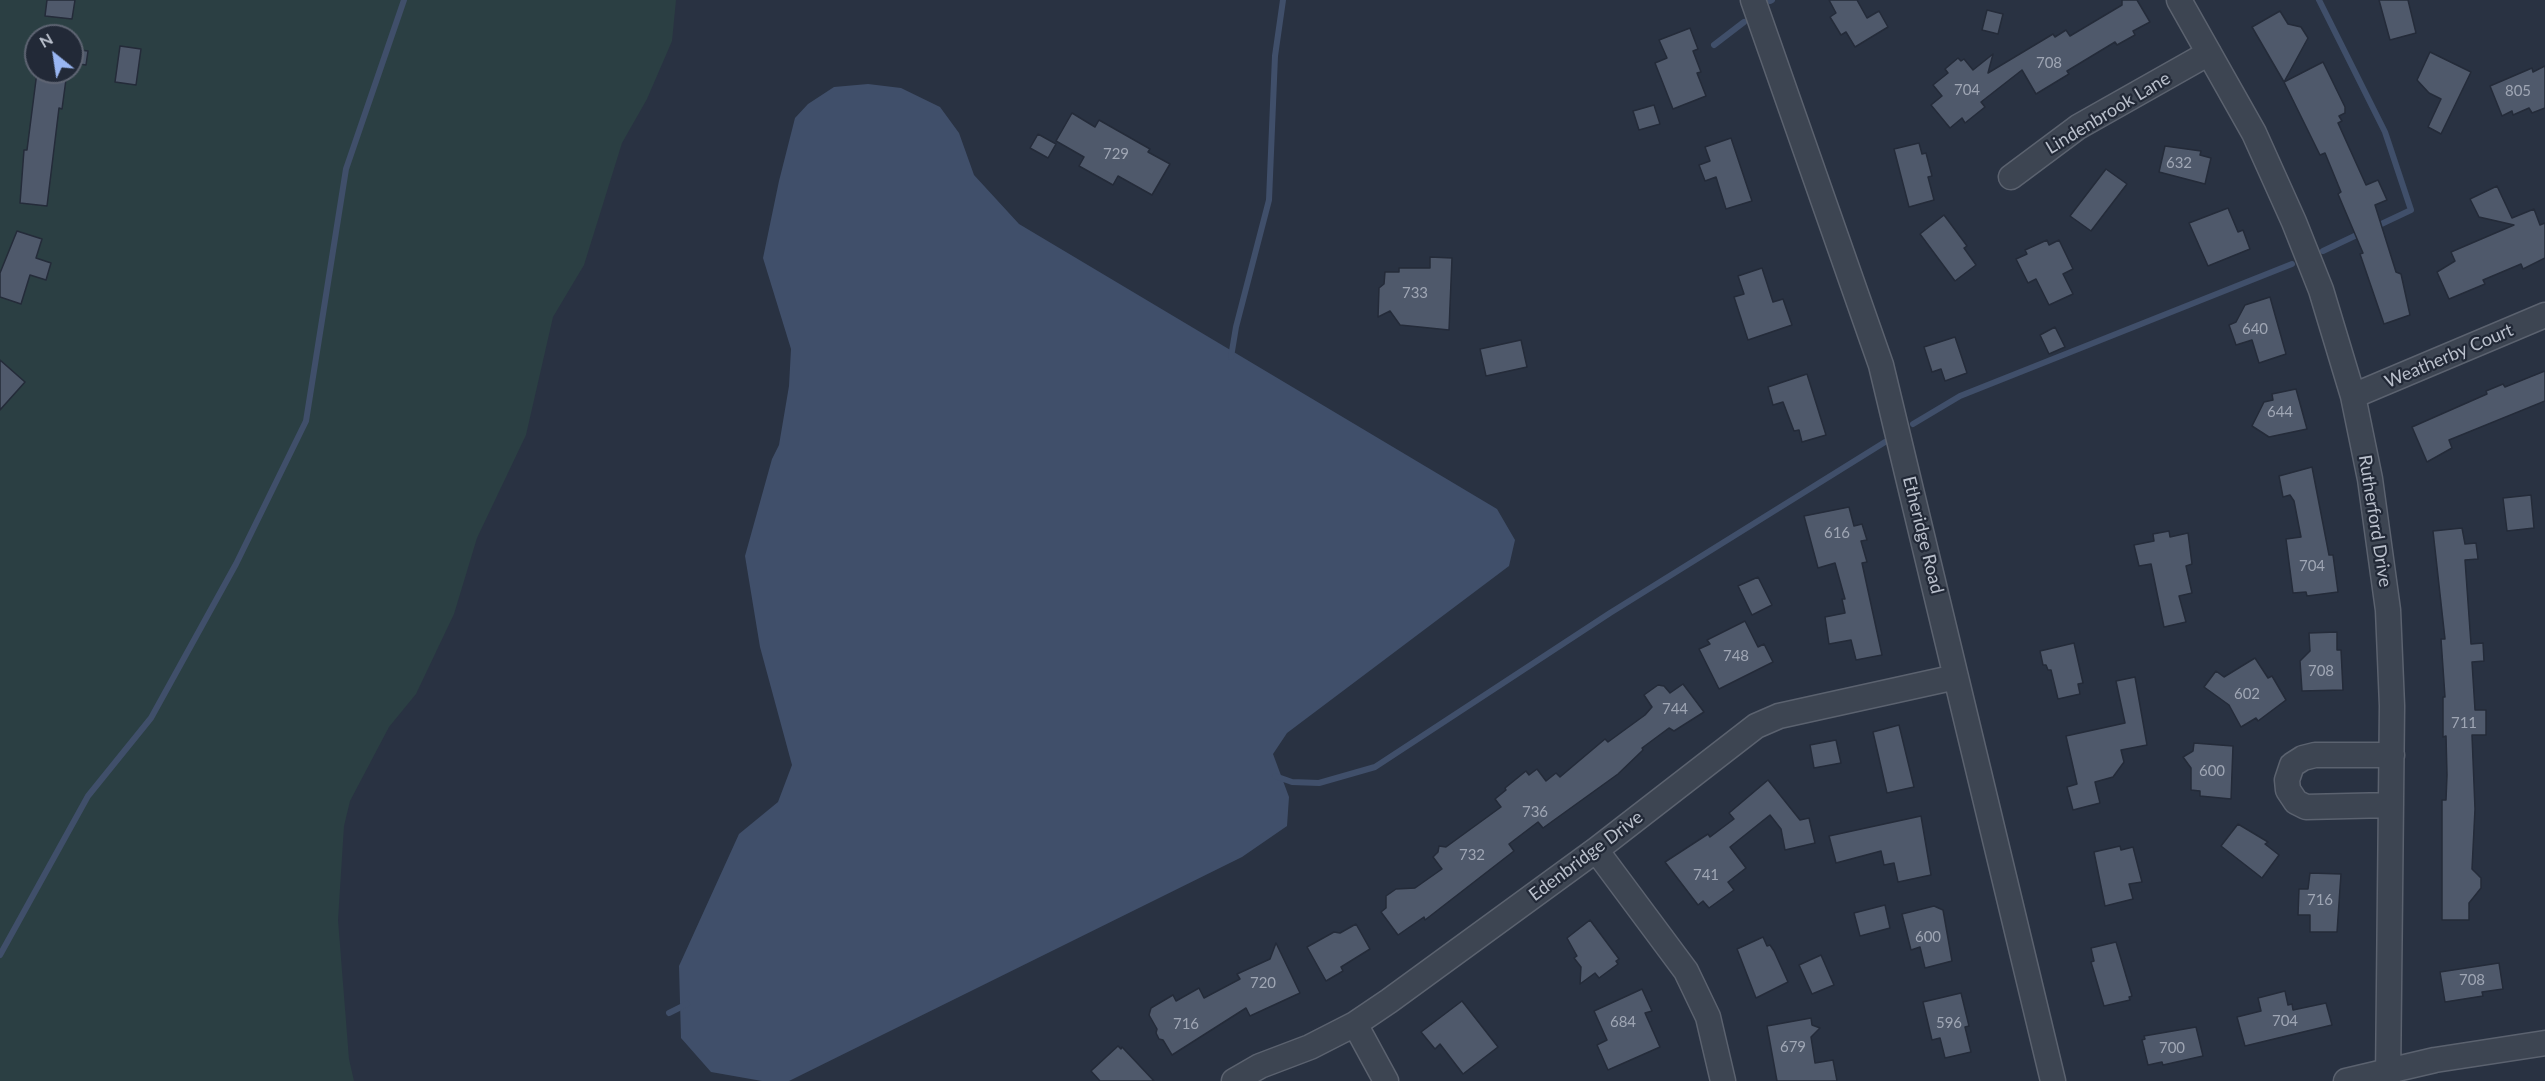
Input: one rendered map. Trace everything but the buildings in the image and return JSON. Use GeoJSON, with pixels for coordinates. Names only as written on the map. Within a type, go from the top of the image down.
{"type":"FeatureCollection","features":[{"type":"Feature","properties":{"kind":"street","name":"Etheridge Road"},"geometry":{"type":"LineString","coordinates":[[1753,0],[1881,365],[2053,1081]]}},
{"type":"Feature","properties":{"kind":"street","name":"Rutherford Drive"},"geometry":{"type":"LineString","coordinates":[[2179,0],[2254,134],[2294,222],[2321,290],[2353,396],[2370,479],[2388,610],[2392,756],[2388,1076]]}},
{"type":"Feature","properties":{"kind":"street","name":"Lindenbrook Lane"},"geometry":{"type":"LineString","coordinates":[[2011,177],[2078,127],[2209,53]]}},
{"type":"Feature","properties":{"kind":"street","name":"Weatherby Court"},"geometry":{"type":"LineString","coordinates":[[2353,396],[2545,315]]}},
{"type":"Feature","properties":{"kind":"street","name":"Edenbridge Drive"},"geometry":{"type":"LineString","coordinates":[[1234,1081],[1260,1066],[1310,1047],[1354,1024],[1420,979],[1596,850],[1756,726],[1771,719],[1956,677]]}},
{"type":"Feature","properties":{"kind":"street"},"geometry":{"type":"LineString","coordinates":[[2391,805],[2306,807],[2296,802],[2288,790],[2287,780],[2292,765],[2315,754],[2392,756]]}},
{"type":"Feature","properties":{"kind":"street"},"geometry":{"type":"LineString","coordinates":[[1596,850],[1686,971],[1708,1017],[1723,1081]]}},
{"type":"Feature","properties":{"kind":"street"},"geometry":{"type":"LineString","coordinates":[[1354,1024],[1386,1081]]}},
{"type":"Feature","properties":{"kind":"street"},"geometry":{"type":"LineString","coordinates":[[2346,1081],[2388,1076],[2435,1060],[2545,1044]]}},
{"type":"Feature","properties":{"kind":"green space"},"geometry":{"type":"Polygon","coordinates":[[[0,0],[676,0],[672,41],[647,99],[622,143],[584,265],[553,317],[526,435],[477,538],[454,614],[416,694],[389,727],[350,801],[344,826],[338,920],[349,1059],[354,1081],[0,1081],[0,0]]]}},
{"type":"Feature","properties":{"kind":"water"},"geometry":{"type":"Polygon","coordinates":[[[868,84],[901,88],[940,107],[959,133],[974,175],[1019,224],[1497,509],[1515,540],[1509,566],[1287,733],[1273,754],[1289,797],[1287,826],[1242,857],[789,1081],[762,1081],[711,1072],[681,1038],[679,966],[739,834],[778,802],[792,765],[760,647],[745,556],[772,459],[779,445],[789,386],[791,349],[763,258],[795,118],[808,104],[834,87],[868,84]]]}},
{"type":"Feature","properties":{"kind":"waterway"},"geometry":{"type":"LineString","coordinates":[[0,955],[88,796],[151,718],[236,564],[306,421],[346,169],[404,0]]}},
{"type":"Feature","properties":{"kind":"waterway"},"geometry":{"type":"LineString","coordinates":[[1231,357],[1236,327],[1269,200],[1275,56],[1283,0]]}},
{"type":"Feature","properties":{"kind":"waterway"},"geometry":{"type":"LineString","coordinates":[[2319,0],[2385,132],[2411,210],[2375,227]]}},
{"type":"Feature","properties":{"kind":"waterway"},"geometry":{"type":"LineString","coordinates":[[1714,45],[1744,22]]}},
{"type":"Feature","properties":{"kind":"waterway"},"geometry":{"type":"LineString","coordinates":[[2323,251],[2363,232]]}},
{"type":"Feature","properties":{"kind":"waterway"},"geometry":{"type":"LineString","coordinates":[[1913,424],[1960,396],[2292,264]]}},
{"type":"Feature","properties":{"kind":"waterway"},"geometry":{"type":"LineString","coordinates":[[1275,776],[1292,782],[1319,783],[1375,767],[1610,613],[1885,442]]}},
{"type":"Feature","properties":{"kind":"waterway"},"geometry":{"type":"LineString","coordinates":[[669,1013],[687,1004]]}}]}
